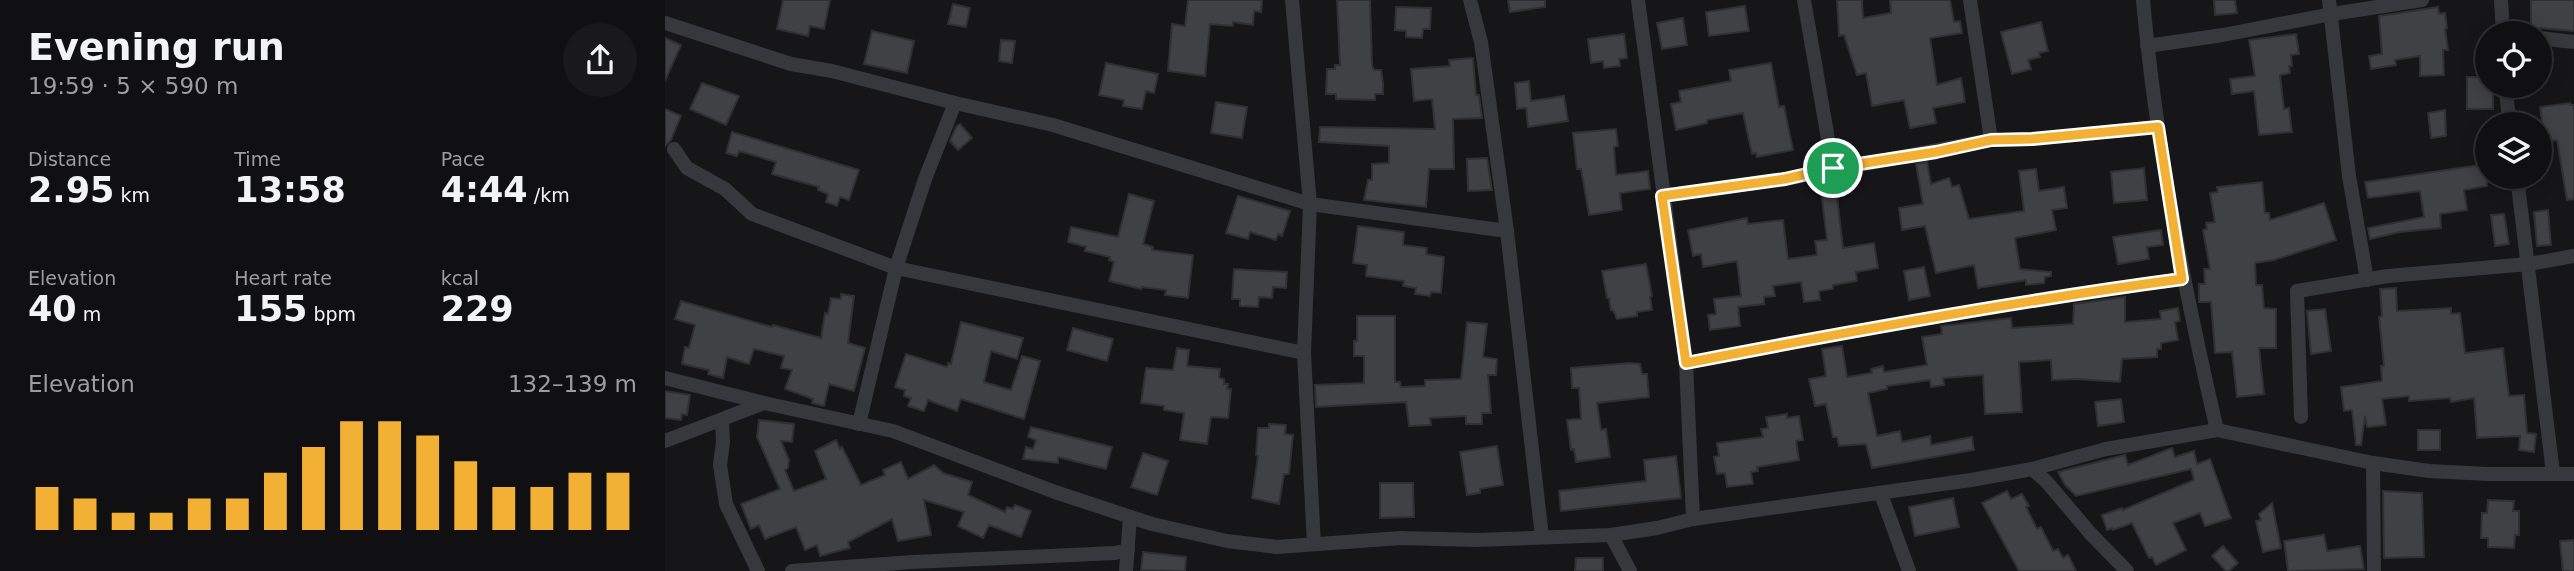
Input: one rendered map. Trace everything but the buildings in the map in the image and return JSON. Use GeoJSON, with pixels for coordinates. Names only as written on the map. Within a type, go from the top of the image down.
{"type":"FeatureCollection","features":[{"type":"Feature","properties":{"kind":"street"},"geometry":{"type":"LineString","coordinates":[[1292,0],[1310,204],[1304,353],[1314,544]]}},
{"type":"Feature","properties":{"kind":"street"},"geometry":{"type":"LineString","coordinates":[[1470,0],[1481,42],[1507,231],[1542,537]]}},
{"type":"Feature","properties":{"kind":"street"},"geometry":{"type":"LineString","coordinates":[[1638,0],[1686,363],[1693,519]]}},
{"type":"Feature","properties":{"kind":"street"},"geometry":{"type":"LineString","coordinates":[[1804,0],[1833,168]]}},
{"type":"Feature","properties":{"kind":"street"},"geometry":{"type":"LineString","coordinates":[[1970,0],[1991,140]]}},
{"type":"Feature","properties":{"kind":"street"},"geometry":{"type":"LineString","coordinates":[[2143,0],[2158,127],[2182,279],[2217,430]]}},
{"type":"Feature","properties":{"kind":"street"},"geometry":{"type":"LineString","coordinates":[[2147,46],[2268,28],[2330,7],[2422,0]]}},
{"type":"Feature","properties":{"kind":"street"},"geometry":{"type":"LineString","coordinates":[[2501,0],[2502,21]]}},
{"type":"Feature","properties":{"kind":"street"},"geometry":{"type":"LineString","coordinates":[[2330,7],[2349,176],[2367,280]]}},
{"type":"Feature","properties":{"kind":"street"},"geometry":{"type":"LineString","coordinates":[[665,23],[791,64],[895,86],[955,103],[1053,125],[1310,204],[1507,231]]}},
{"type":"Feature","properties":{"kind":"street"},"geometry":{"type":"LineString","coordinates":[[2552,39],[2574,42]]}},
{"type":"Feature","properties":{"kind":"street"},"geometry":{"type":"LineString","coordinates":[[859,424],[896,268],[925,179],[955,103]]}},
{"type":"Feature","properties":{"kind":"street"},"geometry":{"type":"LineString","coordinates":[[1662,196],[1785,179],[1991,140],[2032,139],[2158,127]]}},
{"type":"Feature","properties":{"kind":"street"},"geometry":{"type":"LineString","coordinates":[[674,149],[687,168],[725,189],[752,214],[896,268],[1304,353]]}},
{"type":"Feature","properties":{"kind":"street"},"geometry":{"type":"LineString","coordinates":[[2519,189],[2553,473]]}},
{"type":"Feature","properties":{"kind":"street"},"geometry":{"type":"LineString","coordinates":[[2301,418],[2297,291],[2367,280],[2529,264],[2574,256]]}},
{"type":"Feature","properties":{"kind":"street"},"geometry":{"type":"LineString","coordinates":[[1686,363],[1917,319],[2182,279]]}},
{"type":"Feature","properties":{"kind":"street"},"geometry":{"type":"LineString","coordinates":[[665,378],[893,431],[1055,492],[1177,531],[1277,547],[1401,538],[1477,540],[1611,535],[1693,519],[1881,494],[2032,469],[2106,449],[2217,430],[2373,463],[2429,471],[2574,474]]}},
{"type":"Feature","properties":{"kind":"street"},"geometry":{"type":"LineString","coordinates":[[665,441],[764,403]]}},
{"type":"Feature","properties":{"kind":"street"},"geometry":{"type":"LineString","coordinates":[[722,421],[720,465],[726,503],[758,571]]}},
{"type":"Feature","properties":{"kind":"street"},"geometry":{"type":"LineString","coordinates":[[2373,463],[2374,571]]}},
{"type":"Feature","properties":{"kind":"street"},"geometry":{"type":"LineString","coordinates":[[2032,469],[2127,571]]}},
{"type":"Feature","properties":{"kind":"street"},"geometry":{"type":"LineString","coordinates":[[1881,494],[1909,571]]}},
{"type":"Feature","properties":{"kind":"street"},"geometry":{"type":"LineString","coordinates":[[1126,571],[1130,517]]}},
{"type":"Feature","properties":{"kind":"street"},"geometry":{"type":"LineString","coordinates":[[1611,535],[1630,571]]}},
{"type":"Feature","properties":{"kind":"street"},"geometry":{"type":"LineString","coordinates":[[792,571],[912,562],[1115,553],[1128,550]]}},
{"type":"Feature","properties":{"kind":"route"},"geometry":{"type":"LineString","coordinates":[[2158,127],[2182,279],[1917,319],[1686,363],[1662,196],[1785,179],[1833,168],[1936,152],[1991,140],[2032,139],[2158,127]]}}]}
